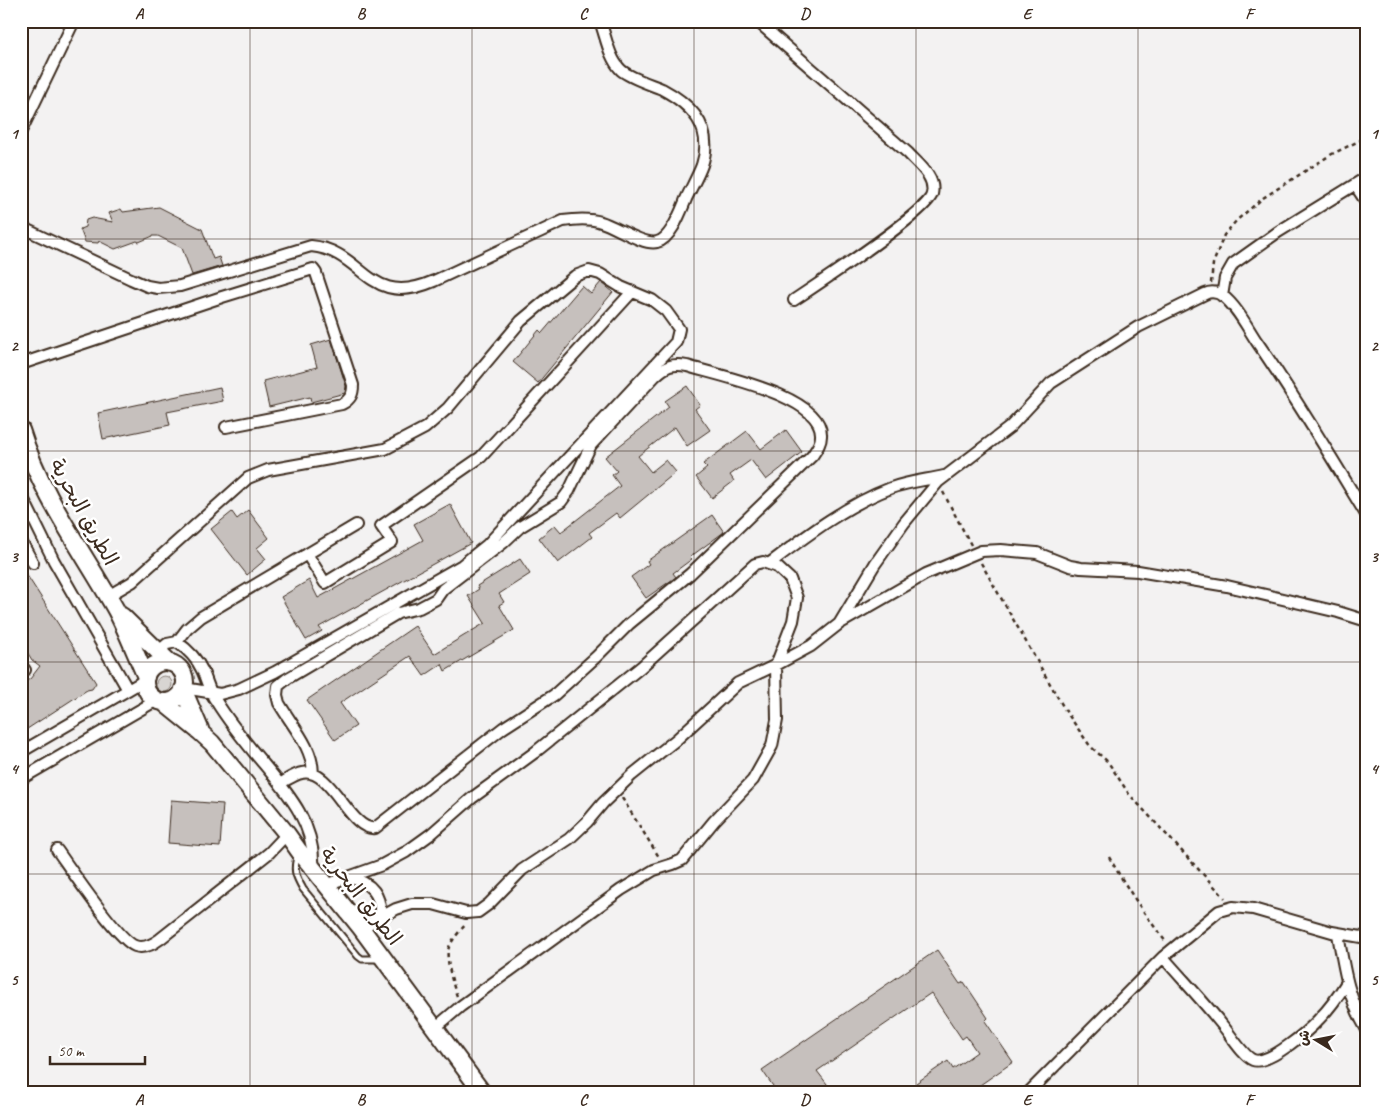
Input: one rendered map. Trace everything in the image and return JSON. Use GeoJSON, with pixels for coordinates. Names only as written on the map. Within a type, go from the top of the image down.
{"type":"FeatureCollection","features":[{"type":"Feature","properties":{"kind":"main road","name":"الطريق البحرية"},"geometry":{"type":"LineString","coordinates":[[22,433],[31,459],[58,513],[116,611]]}},
{"type":"Feature","properties":{"kind":"main road"},"geometry":{"type":"LineString","coordinates":[[116,611],[170,663],[179,668],[185,681],[176,699],[170,702],[160,701],[150,696],[145,678],[116,611]]}},
{"type":"Feature","properties":{"kind":"main road"},"geometry":{"type":"LineString","coordinates":[[145,678],[154,666],[160,663],[170,663]]}},
{"type":"Feature","properties":{"kind":"main road","name":"الطريق البحرية"},"geometry":{"type":"LineString","coordinates":[[183,688],[200,732]]}},
{"type":"Feature","properties":{"kind":"main road","name":"الطريق البحرية"},"geometry":{"type":"LineString","coordinates":[[160,701],[200,732],[287,834],[361,928],[482,1092]]}},
{"type":"Feature","properties":{"kind":"street"},"geometry":{"type":"LineString","coordinates":[[21,131],[74,21]]}},
{"type":"Feature","properties":{"kind":"street"},"geometry":{"type":"LineString","coordinates":[[21,227],[147,286],[163,288],[190,284],[311,246],[330,249],[338,253],[361,272],[386,287],[394,289],[414,288],[429,283],[563,221],[580,219],[600,221],[647,242],[659,242],[665,238],[676,220],[702,165],[705,142],[701,126],[695,113],[687,105],[663,90],[620,69],[612,55],[600,21]]}},
{"type":"Feature","properties":{"kind":"street"},"geometry":{"type":"LineString","coordinates":[[757,21],[908,153],[926,172],[933,192],[931,200],[902,224],[794,300]]}},
{"type":"Feature","properties":{"kind":"street"},"geometry":{"type":"LineString","coordinates":[[1222,296],[1225,278],[1233,264],[1278,232],[1367,178]]}},
{"type":"Feature","properties":{"kind":"street"},"geometry":{"type":"LineString","coordinates":[[1355,185],[1367,203]]}},
{"type":"Feature","properties":{"kind":"street"},"geometry":{"type":"LineString","coordinates":[[21,364],[213,300],[313,270],[316,273],[353,385],[353,393],[349,400],[342,404],[226,427]]}},
{"type":"Feature","properties":{"kind":"street"},"geometry":{"type":"LineString","coordinates":[[108,596],[132,582],[248,478],[268,470],[385,449],[406,440],[425,428],[448,408],[522,321],[575,276],[589,270],[600,274],[632,292],[652,300],[674,320],[679,329],[676,342],[487,545],[462,565],[275,672],[239,689],[220,694],[183,688]]}},
{"type":"Feature","properties":{"kind":"street"},"geometry":{"type":"LineString","coordinates":[[307,554],[325,583],[392,542],[381,526],[482,457],[632,292]]}},
{"type":"Feature","properties":{"kind":"street"},"geometry":{"type":"LineString","coordinates":[[839,624],[875,564],[904,523],[942,479],[1010,427],[1051,383],[1066,372],[1138,327],[1210,292],[1222,296],[1236,312],[1281,377],[1367,516]]}},
{"type":"Feature","properties":{"kind":"street"},"geometry":{"type":"LineString","coordinates":[[281,783],[301,773],[314,774],[329,786],[360,824],[369,828],[375,828],[503,728],[554,695],[629,624],[690,574],[812,456],[819,446],[822,434],[813,416],[790,399],[757,387],[686,366],[676,364],[665,367],[591,446],[569,491],[561,502],[520,526],[503,543],[444,588],[436,600],[419,608],[398,613],[288,678],[278,686],[276,695],[279,703],[310,752],[314,774]]}},
{"type":"Feature","properties":{"kind":"street"},"geometry":{"type":"LineString","coordinates":[[770,563],[814,532],[869,498],[891,488],[942,479]]}},
{"type":"Feature","properties":{"kind":"street"},"geometry":{"type":"LineString","coordinates":[[21,494],[54,562],[128,690]]}},
{"type":"Feature","properties":{"kind":"street"},"geometry":{"type":"LineString","coordinates":[[158,652],[167,644],[177,642],[187,629],[201,617],[356,525]]}},
{"type":"Feature","properties":{"kind":"street"},"geometry":{"type":"LineString","coordinates":[[21,541],[33,562]]}},
{"type":"Feature","properties":{"kind":"street"},"geometry":{"type":"LineString","coordinates":[[361,928],[396,909],[421,903],[433,904],[466,913],[478,912],[489,904],[522,870],[569,839],[588,822],[603,802],[616,790],[677,739],[738,683],[811,646],[839,624],[926,574],[981,551],[1027,551],[1045,555],[1070,566],[1081,568],[1138,571],[1181,577],[1283,598],[1367,621]]}},
{"type":"Feature","properties":{"kind":"street"},"geometry":{"type":"LineString","coordinates":[[326,885],[350,878],[394,859],[431,834],[472,798],[534,754],[641,667],[755,564],[770,563],[790,579],[797,598],[793,621],[776,665],[776,728],[772,746],[753,780],[714,821],[687,855],[678,862],[654,870],[621,890],[461,1006],[435,1028]]}},
{"type":"Feature","properties":{"kind":"street"},"geometry":{"type":"LineString","coordinates":[[177,642],[185,648],[201,668],[210,692],[223,712],[290,796],[310,834],[314,858],[313,868]]}},
{"type":"Feature","properties":{"kind":"street"},"geometry":{"type":"LineString","coordinates":[[21,752],[128,690],[145,678]]}},
{"type":"Feature","properties":{"kind":"street"},"geometry":{"type":"LineString","coordinates":[[21,779],[160,701]]}},
{"type":"Feature","properties":{"kind":"street"},"geometry":{"type":"LineString","coordinates":[[57,850],[120,934],[132,945],[143,947],[153,944],[160,939],[268,853],[287,834]]}},
{"type":"Feature","properties":{"kind":"street"},"geometry":{"type":"LineString","coordinates":[[350,878],[361,880],[370,886],[381,908],[380,918]]}},
{"type":"Feature","properties":{"kind":"street"},"geometry":{"type":"LineString","coordinates":[[1029,1092],[1162,957],[1219,912],[1233,907],[1253,909],[1338,934],[1367,938]]}},
{"type":"Feature","properties":{"kind":"street"},"geometry":{"type":"LineString","coordinates":[[1338,934],[1347,982],[1353,1001],[1367,1030]]}},
{"type":"Feature","properties":{"kind":"street"},"geometry":{"type":"LineString","coordinates":[[1162,957],[1247,1055],[1255,1061],[1260,1061],[1279,1051],[1305,1032],[1330,1007],[1347,982]]}},
{"type":"Feature","properties":{"kind":"lane"},"geometry":{"type":"LineString","coordinates":[[299,851],[294,866],[296,877],[302,889],[358,956],[362,959],[383,958]]}},
{"type":"Feature","properties":{"kind":"path"},"geometry":{"type":"LineString","coordinates":[[1210,292],[1213,264],[1224,235],[1237,220],[1263,198],[1332,154],[1367,137]]}},
{"type":"Feature","properties":{"kind":"path"},"geometry":{"type":"LineString","coordinates":[[942,479],[975,553],[1065,710],[1090,746],[1108,762],[1129,794],[1233,907]]}},
{"type":"Feature","properties":{"kind":"path"},"geometry":{"type":"LineString","coordinates":[[616,790],[665,867]]}},
{"type":"Feature","properties":{"kind":"path"},"geometry":{"type":"LineString","coordinates":[[1110,857],[1119,875],[1171,950]]}},
{"type":"Feature","properties":{"kind":"path"},"geometry":{"type":"LineString","coordinates":[[461,1006],[452,981],[448,950],[459,931],[478,912]]}},
{"type":"Feature","properties":{"kind":"shaded area"},"geometry":{"type":"Polygon","coordinates":[[[161,676],[167,676],[172,681],[170,690],[161,692],[156,687],[156,681],[161,676]]]}},
{"type":"Feature","properties":{"kind":"building"},"geometry":{"type":"Polygon","coordinates":[[[159,207],[202,229],[213,259],[219,257],[222,266],[192,275],[182,248],[158,236],[115,249],[99,241],[98,243],[85,242],[80,229],[85,227],[86,220],[92,218],[113,222],[109,213],[121,209],[123,212],[159,207]]]}},
{"type":"Feature","properties":{"kind":"building"},"geometry":{"type":"Polygon","coordinates":[[[601,282],[613,292],[538,383],[513,362],[539,330],[542,333],[582,286],[591,294],[601,282]]]}},
{"type":"Feature","properties":{"kind":"building"},"geometry":{"type":"Polygon","coordinates":[[[331,339],[346,386],[345,393],[311,402],[310,397],[269,407],[263,381],[317,367],[311,345],[331,339]]]}},
{"type":"Feature","properties":{"kind":"building"},"geometry":{"type":"Polygon","coordinates":[[[687,386],[700,405],[695,409],[710,430],[687,446],[675,427],[638,456],[651,472],[666,460],[676,472],[620,518],[616,513],[589,533],[592,537],[558,563],[539,538],[555,525],[561,532],[620,486],[612,475],[617,471],[605,457],[669,407],[665,401],[687,386]]]}},
{"type":"Feature","properties":{"kind":"building"},"geometry":{"type":"Polygon","coordinates":[[[220,387],[223,401],[167,412],[170,425],[103,439],[98,413],[220,387]]]}},
{"type":"Feature","properties":{"kind":"building"},"geometry":{"type":"Polygon","coordinates":[[[786,430],[802,452],[766,480],[751,460],[730,475],[734,481],[712,498],[696,477],[707,468],[703,464],[747,431],[761,449],[786,430]]]}},
{"type":"Feature","properties":{"kind":"building"},"geometry":{"type":"Polygon","coordinates":[[[450,504],[471,543],[319,627],[322,631],[306,640],[281,597],[309,580],[318,598],[423,540],[414,524],[450,504]]]}},
{"type":"Feature","properties":{"kind":"building"},"geometry":{"type":"Polygon","coordinates":[[[248,510],[269,538],[257,548],[266,559],[247,575],[211,529],[232,512],[237,519],[248,510]]]}},
{"type":"Feature","properties":{"kind":"building"},"geometry":{"type":"Polygon","coordinates":[[[712,515],[724,532],[690,557],[692,559],[673,573],[676,577],[646,598],[631,577],[649,564],[647,561],[712,515]]]}},
{"type":"Feature","properties":{"kind":"building"},"geometry":{"type":"Polygon","coordinates":[[[520,559],[530,574],[499,594],[504,602],[499,605],[514,630],[445,671],[442,664],[424,676],[410,656],[340,703],[356,726],[335,740],[307,700],[415,626],[434,654],[485,623],[468,596],[479,589],[477,586],[520,559]]]}},
{"type":"Feature","properties":{"kind":"building"},"geometry":{"type":"Polygon","coordinates":[[[21,566],[96,683],[92,689],[87,690],[21,733],[21,684],[30,679],[40,666],[32,660],[21,642],[21,566]]]}},
{"type":"Feature","properties":{"kind":"building"},"geometry":{"type":"Polygon","coordinates":[[[171,800],[223,804],[220,847],[168,843],[171,800]]]}},
{"type":"Feature","properties":{"kind":"building"},"geometry":{"type":"Polygon","coordinates":[[[937,950],[960,984],[964,982],[988,1018],[985,1021],[1013,1062],[970,1092],[923,1092],[916,1083],[948,1061],[953,1069],[977,1052],[966,1036],[962,1039],[931,993],[817,1071],[827,1084],[829,1092],[777,1092],[762,1070],[937,950]]]}}]}
